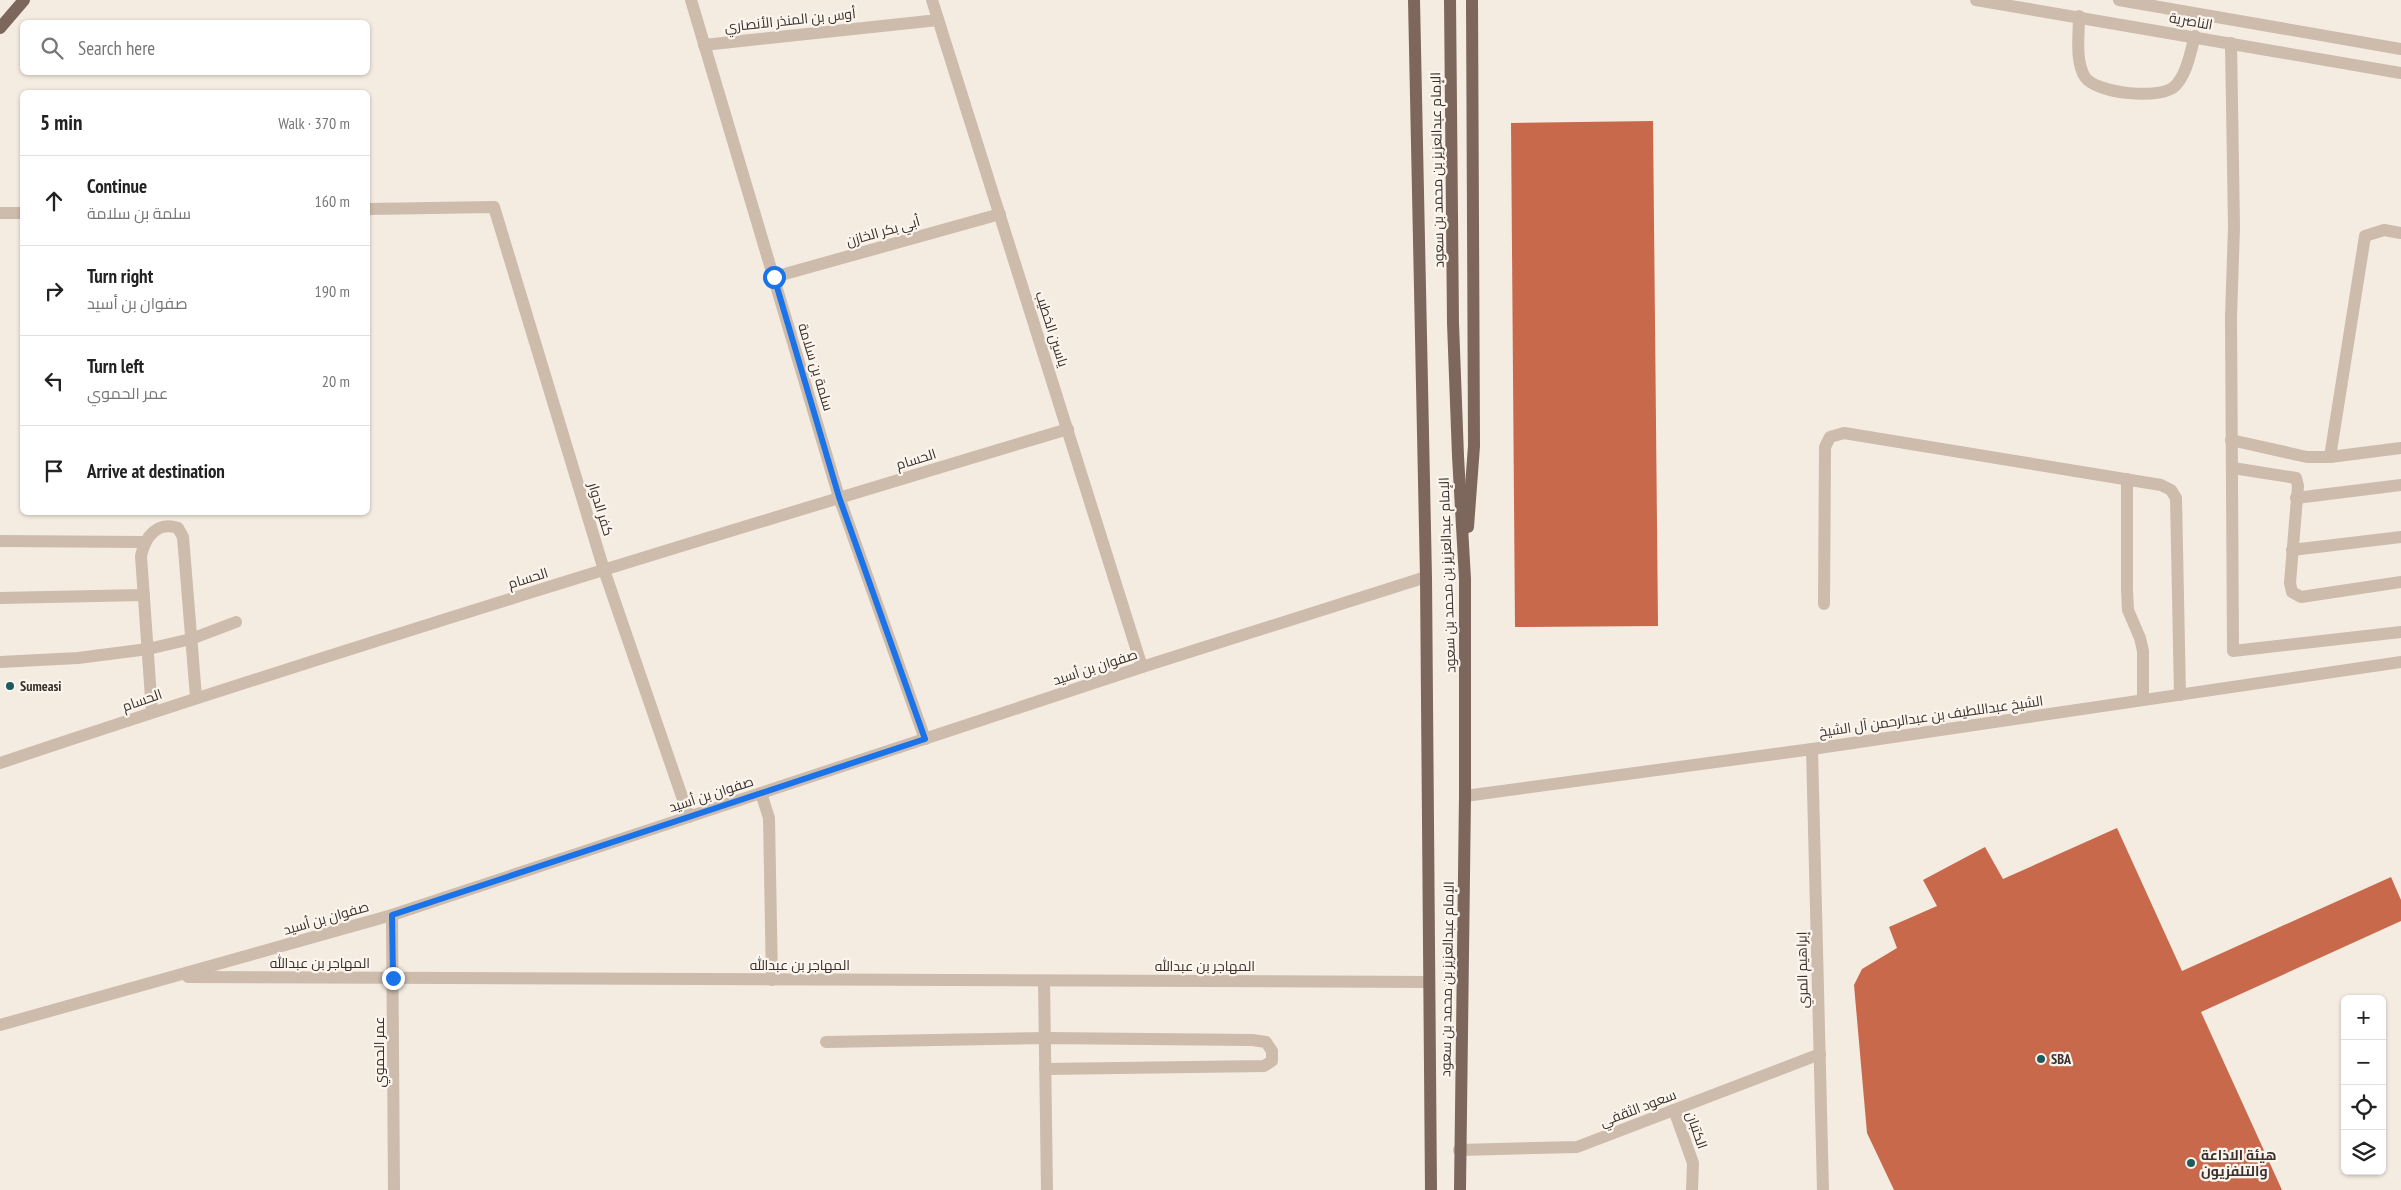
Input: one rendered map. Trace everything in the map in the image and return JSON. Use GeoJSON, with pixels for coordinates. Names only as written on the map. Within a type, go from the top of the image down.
{"type":"FeatureCollection","features":[{"type":"Feature","properties":{"kind":"main road"},"geometry":{"type":"LineString","coordinates":[[0,28],[24,0]]}},
{"type":"Feature","properties":{"kind":"main road","name":"الإمام عبدالعزيز بن محمد بن سعود"},"geometry":{"type":"LineString","coordinates":[[1414,0],[1426,577],[1431,1190]]}},
{"type":"Feature","properties":{"kind":"main road","name":"الإمام عبدالعزيز بن محمد بن سعود"},"geometry":{"type":"LineString","coordinates":[[1450,0],[1454,332],[1465,579],[1466,796],[1459,1150],[1461,1190]]}},
{"type":"Feature","properties":{"kind":"main road"},"geometry":{"type":"LineString","coordinates":[[1465,579],[1474,446],[1472,0]]}},
{"type":"Feature","properties":{"kind":"main road","name":"الإمام عبدالعزيز بن محمد بن سعود"},"geometry":{"type":"LineString","coordinates":[[1425,1190],[1430,1136]]}},
{"type":"Feature","properties":{"kind":"street","name":"سلمة بن سلامة"},"geometry":{"type":"LineString","coordinates":[[691,0],[839,497],[925,739]]}},
{"type":"Feature","properties":{"kind":"street","name":"ياسين الخطيب"},"geometry":{"type":"LineString","coordinates":[[932,0],[1142,667]]}},
{"type":"Feature","properties":{"kind":"street","name":"الناصرية"},"geometry":{"type":"LineString","coordinates":[[1976,0],[2079,16],[2401,73]]}},
{"type":"Feature","properties":{"kind":"street","name":"الناصرية"},"geometry":{"type":"LineString","coordinates":[[2122,0],[2401,49]]}},
{"type":"Feature","properties":{"kind":"street"},"geometry":{"type":"LineString","coordinates":[[2079,16],[2080,62],[2085,78],[2096,87],[2115,92],[2160,94],[2174,88],[2183,76],[2195,36]]}},
{"type":"Feature","properties":{"kind":"street","name":"أوس بن المنذر الأنصاري"},"geometry":{"type":"LineString","coordinates":[[704,45],[938,20]]}},
{"type":"Feature","properties":{"kind":"street"},"geometry":{"type":"LineString","coordinates":[[2231,43],[2234,227],[2231,317],[2233,651],[2401,632]]}},
{"type":"Feature","properties":{"kind":"street","name":"كفر الدوار"},"geometry":{"type":"LineString","coordinates":[[370,209],[494,207],[604,570],[689,816]]}},
{"type":"Feature","properties":{"kind":"street"},"geometry":{"type":"LineString","coordinates":[[0,213],[20,213]]}},
{"type":"Feature","properties":{"kind":"street","name":"أبي بكر الخازن"},"geometry":{"type":"LineString","coordinates":[[774,277],[1000,214]]}},
{"type":"Feature","properties":{"kind":"street"},"geometry":{"type":"LineString","coordinates":[[2330,457],[2365,236],[2384,230],[2401,233]]}},
{"type":"Feature","properties":{"kind":"street","name":"الحسام"},"geometry":{"type":"LineString","coordinates":[[0,763],[152,712],[604,570],[839,497],[1068,429]]}},
{"type":"Feature","properties":{"kind":"street"},"geometry":{"type":"LineString","coordinates":[[1824,604],[1825,446],[1830,437],[1844,433],[2161,484],[2171,490],[2176,498],[2180,695]]}},
{"type":"Feature","properties":{"kind":"street"},"geometry":{"type":"LineString","coordinates":[[2231,440],[2307,457],[2330,457],[2401,448]]}},
{"type":"Feature","properties":{"kind":"street"},"geometry":{"type":"LineString","coordinates":[[2233,468],[2296,478],[2298,486],[2290,583],[2292,592],[2301,597],[2401,582]]}},
{"type":"Feature","properties":{"kind":"street"},"geometry":{"type":"LineString","coordinates":[[2127,479],[2128,610],[2142,644],[2144,700]]}},
{"type":"Feature","properties":{"kind":"street"},"geometry":{"type":"LineString","coordinates":[[2296,498],[2401,485]]}},
{"type":"Feature","properties":{"kind":"street"},"geometry":{"type":"LineString","coordinates":[[152,712],[141,556],[144,542],[155,530],[171,526],[178,528],[183,537],[196,698]]}},
{"type":"Feature","properties":{"kind":"street"},"geometry":{"type":"LineString","coordinates":[[2292,550],[2401,537]]}},
{"type":"Feature","properties":{"kind":"street"},"geometry":{"type":"LineString","coordinates":[[0,541],[144,542]]}},
{"type":"Feature","properties":{"kind":"street","name":"صفوان بن أسيد"},"geometry":{"type":"LineString","coordinates":[[0,1025],[392,915],[1142,667],[1426,577]]}},
{"type":"Feature","properties":{"kind":"street"},"geometry":{"type":"LineString","coordinates":[[0,598],[144,596]]}},
{"type":"Feature","properties":{"kind":"street"},"geometry":{"type":"LineString","coordinates":[[0,662],[78,658],[148,649],[192,640],[236,622]]}},
{"type":"Feature","properties":{"kind":"street","name":"الشيخ عبداللطيف بن عبدالرحمن آل الشيخ"},"geometry":{"type":"LineString","coordinates":[[1466,796],[1812,749],[2401,662]]}},
{"type":"Feature","properties":{"kind":"street","name":"إبراهيم المري"},"geometry":{"type":"LineString","coordinates":[[1812,749],[1823,1190]]}},
{"type":"Feature","properties":{"kind":"street"},"geometry":{"type":"LineString","coordinates":[[761,793],[769,818],[772,980]]}},
{"type":"Feature","properties":{"kind":"street","name":"عمر الحموي"},"geometry":{"type":"LineString","coordinates":[[392,915],[394,1190]]}},
{"type":"Feature","properties":{"kind":"street","name":"المهاجر بن عبدالله"},"geometry":{"type":"LineString","coordinates":[[172,976],[1428,982]]}},
{"type":"Feature","properties":{"kind":"street"},"geometry":{"type":"LineString","coordinates":[[1044,981],[1047,1190]]}},
{"type":"Feature","properties":{"kind":"street"},"geometry":{"type":"LineString","coordinates":[[826,1042],[1045,1038],[1252,1040],[1266,1042],[1272,1051],[1272,1061],[1264,1066],[1045,1069]]}},
{"type":"Feature","properties":{"kind":"street","name":"سعود الثقفي"},"geometry":{"type":"LineString","coordinates":[[1459,1150],[1577,1147],[1820,1054]]}},
{"type":"Feature","properties":{"kind":"street","name":"الكتبان"},"geometry":{"type":"LineString","coordinates":[[1674,1110],[1692,1163],[1692,1190]]}},
{"type":"Feature","properties":{"kind":"building"},"geometry":{"type":"Polygon","coordinates":[[[1653,121],[1658,626],[1515,627],[1511,123],[1653,121]]]}},
{"type":"Feature","properties":{"kind":"building","name":"SBA"},"geometry":{"type":"Polygon","coordinates":[[[2117,828],[2182,971],[2391,877],[2401,900],[2401,921],[2201,1012],[2282,1190],[1894,1190],[1867,1133],[1854,985],[1862,969],[1897,948],[1889,927],[1937,906],[1923,880],[1985,847],[2003,879],[2117,828]]]}},
{"type":"Feature","properties":{"kind":"place","name":"Sumeasi"},"geometry":{"type":"Point","coordinates":[10,686]}},
{"type":"Feature","properties":{"kind":"place","name":"SBA"},"geometry":{"type":"Point","coordinates":[2041,1059]}},
{"type":"Feature","properties":{"kind":"place","name":"هيئة الاذاعة والتلفزيون"},"geometry":{"type":"Point","coordinates":[2191,1163]}},
{"type":"Feature","properties":{"kind":"route"},"geometry":{"type":"LineString","coordinates":[[393,978],[392,915],[925,739],[839,497],[774,277]]}}]}
